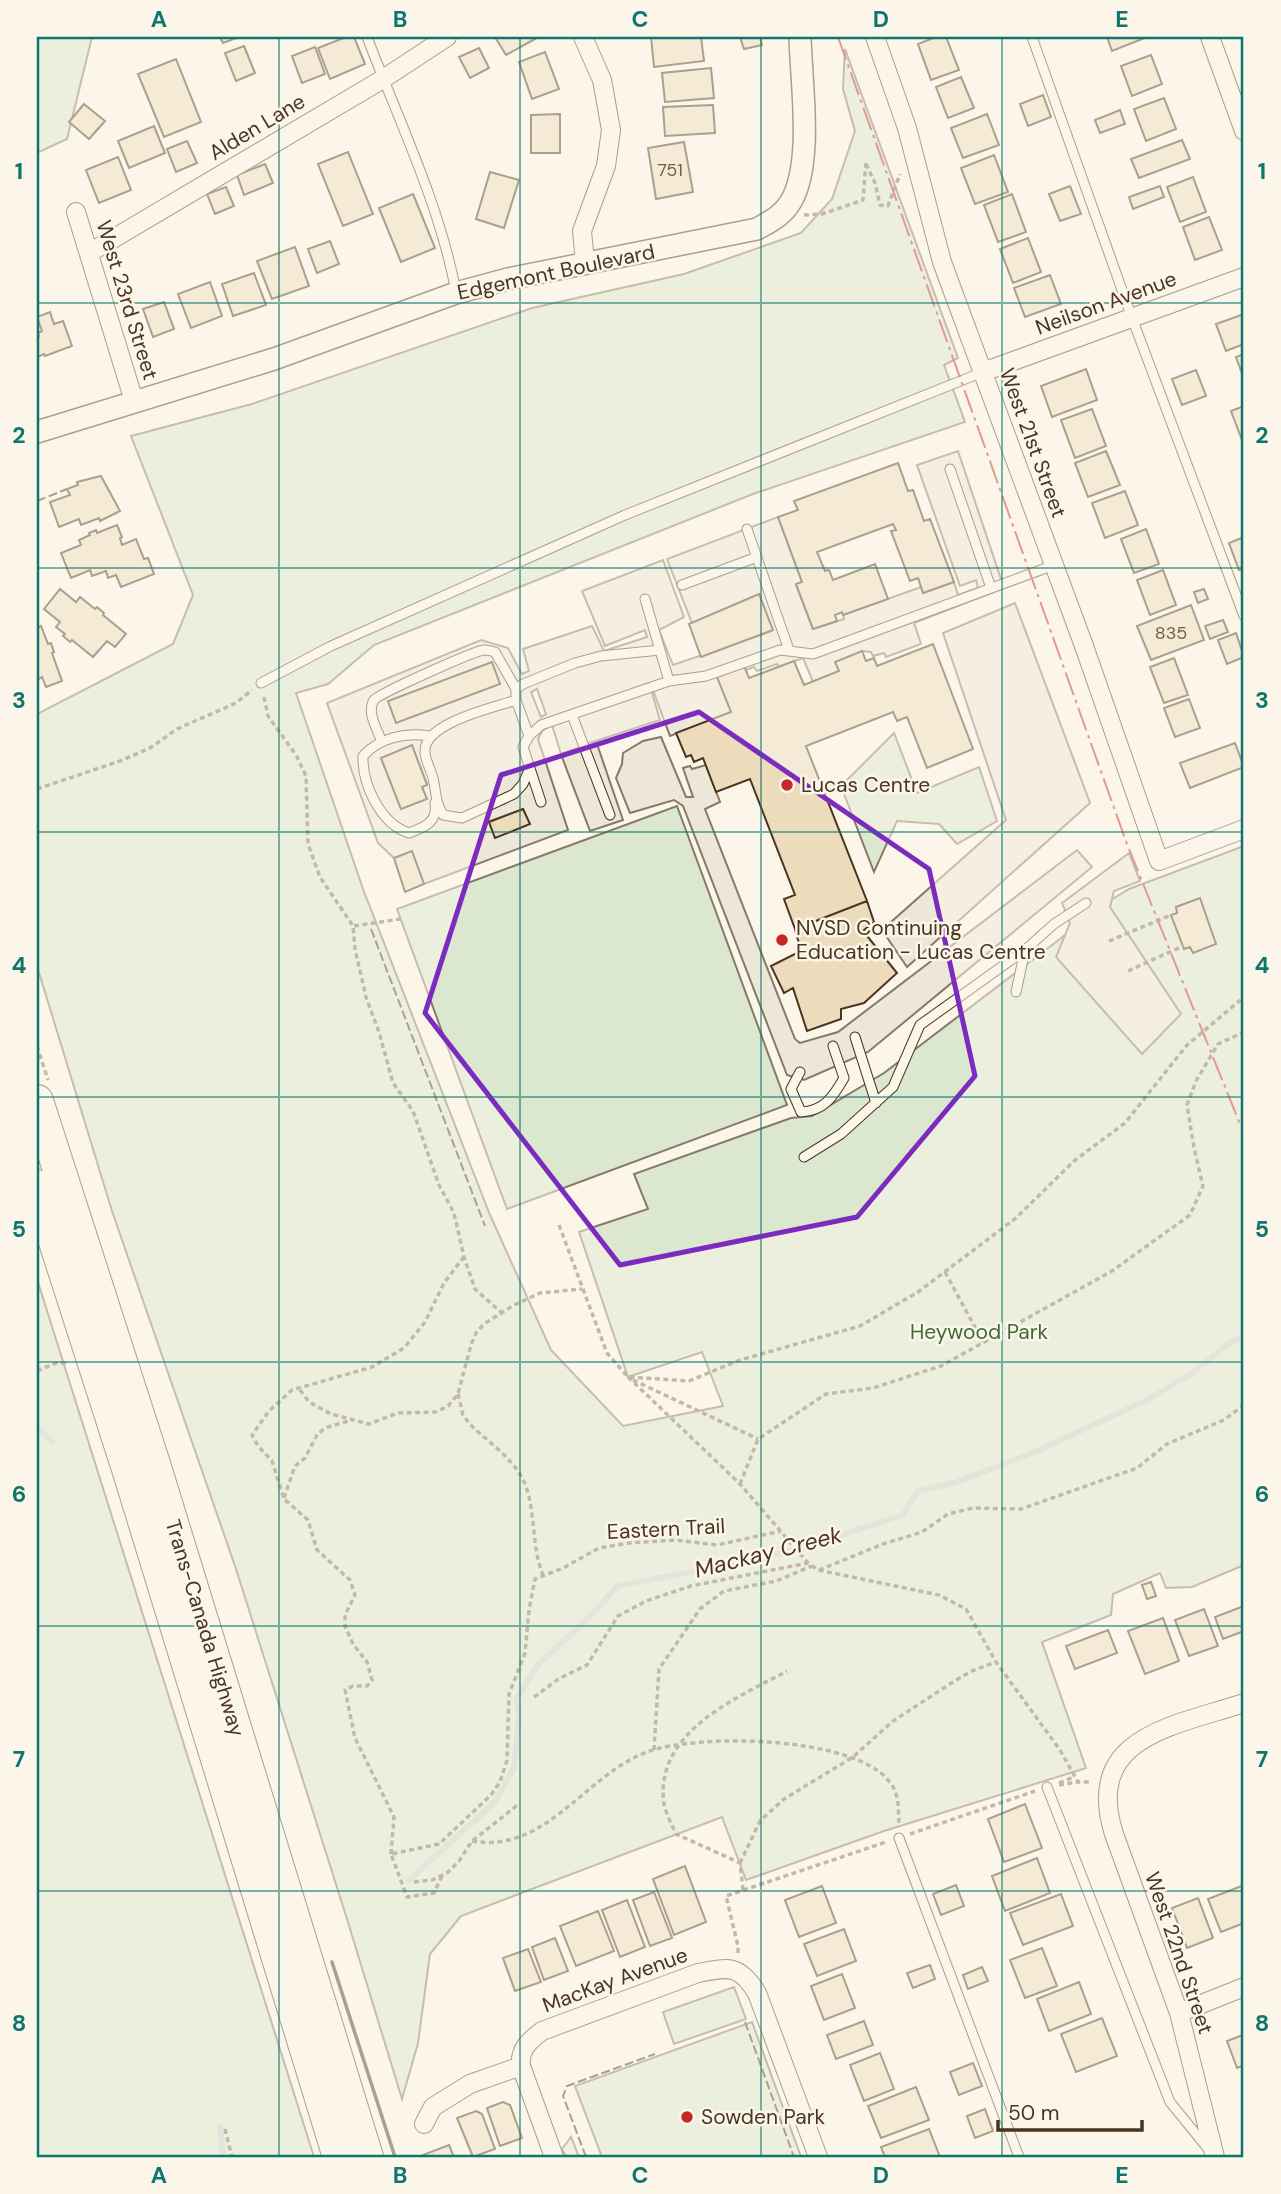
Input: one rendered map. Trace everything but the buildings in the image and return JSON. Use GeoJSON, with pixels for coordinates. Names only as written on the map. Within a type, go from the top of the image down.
{"type":"FeatureCollection","features":[{"type":"Feature","properties":{"kind":"highway","name":"Trans-Canada Highway"},"geometry":{"type":"LineString","coordinates":[[37,1101],[158,1477],[367,2157]]}},
{"type":"Feature","properties":{"kind":"highway","name":"Trans-Canada Highway"},"geometry":{"type":"LineString","coordinates":[[37,1186],[125,1459],[339,2157]]}},
{"type":"Feature","properties":{"kind":"street","name":"Alden Lane"},"geometry":{"type":"LineString","coordinates":[[89,253],[383,79],[447,37]]}},
{"type":"Feature","properties":{"kind":"street"},"geometry":{"type":"LineString","coordinates":[[583,37],[602,80],[611,130],[606,166],[582,231],[585,263]]}},
{"type":"Feature","properties":{"kind":"street","name":"Edgemont Boulevard"},"geometry":{"type":"LineString","coordinates":[[37,432],[274,359],[456,293],[508,279],[757,229],[779,216],[790,205],[801,178],[804,150],[800,37]]}},
{"type":"Feature","properties":{"kind":"street","name":"West 21st Street"},"geometry":{"type":"LineString","coordinates":[[875,37],[907,128],[942,262],[1159,861],[1244,829]]}},
{"type":"Feature","properties":{"kind":"street"},"geometry":{"type":"LineString","coordinates":[[1210,37],[1244,131]]}},
{"type":"Feature","properties":{"kind":"street","name":"West 23rd Street"},"geometry":{"type":"LineString","coordinates":[[76,212],[134,401]]}},
{"type":"Feature","properties":{"kind":"street","name":"Neilson Avenue"},"geometry":{"type":"LineString","coordinates":[[983,372],[1244,277]]}},
{"type":"Feature","properties":{"kind":"street","name":"West 22nd Street"},"geometry":{"type":"LineString","coordinates":[[1215,2157],[1179,2013],[1109,1818],[1108,1784],[1127,1751],[1149,1734],[1244,1703]]}},
{"type":"Feature","properties":{"kind":"street","name":"MacKay Avenue"},"geometry":{"type":"LineString","coordinates":[[521,2066],[520,2057],[524,2048],[542,2031],[698,1973],[721,1968],[737,1969]]}},
{"type":"Feature","properties":{"kind":"street"},"geometry":{"type":"LineString","coordinates":[[737,1969],[748,1978],[757,1993],[818,2157]]}},
{"type":"Feature","properties":{"kind":"street"},"geometry":{"type":"LineString","coordinates":[[1179,2013],[1244,1987]]}},
{"type":"Feature","properties":{"kind":"street"},"geometry":{"type":"LineString","coordinates":[[424,2124],[433,2107],[470,2084],[521,2066],[554,2157]]}},
{"type":"Feature","properties":{"kind":"lane"},"geometry":{"type":"LineString","coordinates":[[367,37],[404,127],[439,227],[451,265],[456,293]]}},
{"type":"Feature","properties":{"kind":"lane"},"geometry":{"type":"LineString","coordinates":[[1032,37],[1132,318],[1244,616]]}},
{"type":"Feature","properties":{"kind":"lane"},"geometry":{"type":"LineString","coordinates":[[261,683],[331,646],[625,515],[983,372]]}},
{"type":"Feature","properties":{"kind":"lane"},"geometry":{"type":"LineString","coordinates":[[950,469],[991,589]]}},
{"type":"Feature","properties":{"kind":"lane"},"geometry":{"type":"LineString","coordinates":[[747,528],[789,650]]}},
{"type":"Feature","properties":{"kind":"lane"},"geometry":{"type":"LineString","coordinates":[[682,585],[757,557]]}},
{"type":"Feature","properties":{"kind":"lane"},"geometry":{"type":"LineString","coordinates":[[541,802],[523,747],[529,736],[541,725],[668,681],[706,676],[780,650],[813,654],[1054,565]]}},
{"type":"Feature","properties":{"kind":"lane"},"geometry":{"type":"LineString","coordinates":[[645,599],[668,681]]}},
{"type":"Feature","properties":{"kind":"lane"},"geometry":{"type":"LineString","coordinates":[[382,742],[373,718],[371,707],[374,700],[381,694],[484,650],[495,652],[516,689],[516,700],[529,736]]}},
{"type":"Feature","properties":{"kind":"lane"},"geometry":{"type":"LineString","coordinates":[[516,689],[575,663],[601,656],[660,650]]}},
{"type":"Feature","properties":{"kind":"lane"},"geometry":{"type":"LineString","coordinates":[[429,736],[415,734],[397,737],[370,748],[363,756],[362,766],[380,812],[398,829],[410,833],[431,823],[437,813],[434,781],[424,751],[429,736],[447,723],[516,700]]}},
{"type":"Feature","properties":{"kind":"lane"},"geometry":{"type":"LineString","coordinates":[[572,715],[610,814]]}},
{"type":"Feature","properties":{"kind":"lane"},"geometry":{"type":"LineString","coordinates":[[434,798],[443,815],[462,818],[514,794],[523,784],[529,770]]}},
{"type":"Feature","properties":{"kind":"lane"},"geometry":{"type":"LineString","coordinates":[[804,1157],[841,1134],[893,1087],[920,1025],[1086,903]]}},
{"type":"Feature","properties":{"kind":"lane"},"geometry":{"type":"LineString","coordinates":[[1016,992],[1025,950]]}},
{"type":"Feature","properties":{"kind":"lane"},"geometry":{"type":"LineString","coordinates":[[855,1037],[876,1103]]}},
{"type":"Feature","properties":{"kind":"lane"},"geometry":{"type":"LineString","coordinates":[[800,1072],[791,1089],[801,1112],[812,1112],[831,1101],[844,1078],[833,1046]]}},
{"type":"Feature","properties":{"kind":"lane"},"geometry":{"type":"LineString","coordinates":[[1047,1787],[1170,2102],[1215,2157]]}},
{"type":"Feature","properties":{"kind":"lane"},"geometry":{"type":"LineString","coordinates":[[899,1838],[1019,2157]]}},
{"type":"Feature","properties":{"kind":"path"},"geometry":{"type":"LineString","coordinates":[[802,215],[822,214],[863,200],[866,162],[880,205],[888,206],[901,171],[899,165]]}},
{"type":"Feature","properties":{"kind":"path"},"geometry":{"type":"LineString","coordinates":[[37,789],[150,748],[177,729],[236,703],[261,683],[268,716],[296,755],[306,776],[308,844],[320,877],[353,926],[355,949],[366,997],[393,1083],[413,1111],[439,1185],[454,1213],[475,1289],[503,1314]]}},
{"type":"Feature","properties":{"kind":"path"},"geometry":{"type":"LineString","coordinates":[[1109,941],[1171,915]]}},
{"type":"Feature","properties":{"kind":"path"},"geometry":{"type":"LineString","coordinates":[[353,926],[400,919]]}},
{"type":"Feature","properties":{"kind":"path"},"geometry":{"type":"LineString","coordinates":[[1128,971],[1183,946]]}},
{"type":"Feature","properties":{"kind":"path"},"geometry":{"type":"LineString","coordinates":[[628,1377],[689,1381],[740,1360],[860,1326],[918,1292],[1016,1217],[1074,1161],[1125,1123],[1187,1045],[1244,997]]}},
{"type":"Feature","properties":{"kind":"path"},"geometry":{"type":"LineString","coordinates":[[740,1484],[758,1439],[826,1394],[873,1388],[941,1366],[1112,1271],[1190,1215],[1203,1186],[1187,1105],[1196,1081],[1218,1044],[1244,1032]]}},
{"type":"Feature","properties":{"kind":"path"},"geometry":{"type":"LineString","coordinates":[[559,1225],[607,1353],[628,1377],[740,1484],[807,1563],[818,1570],[939,1595],[967,1609],[996,1662],[1060,1750],[1078,1782],[1108,1784]]}},
{"type":"Feature","properties":{"kind":"path"},"geometry":{"type":"LineString","coordinates":[[442,1875],[434,1893],[407,1897],[391,1854],[394,1817],[359,1748],[345,1699],[345,1690],[353,1686],[368,1686],[372,1680],[367,1662],[353,1644],[345,1626],[345,1615],[355,1595],[353,1587],[350,1580],[317,1550],[308,1520],[284,1499],[272,1461],[252,1435],[269,1411],[292,1390],[300,1390],[372,1367],[404,1348],[425,1322],[444,1283],[464,1257]]}},
{"type":"Feature","properties":{"kind":"path"},"geometry":{"type":"LineString","coordinates":[[945,1272],[983,1342]]}},
{"type":"Feature","properties":{"kind":"path"},"geometry":{"type":"LineString","coordinates":[[300,1390],[309,1402],[331,1414],[369,1424],[398,1413],[436,1412],[448,1406],[458,1395],[471,1345],[484,1324],[540,1293],[582,1289]]}},
{"type":"Feature","properties":{"kind":"path"},"geometry":{"type":"LineString","coordinates":[[37,1371],[56,1363],[68,1363]]}},
{"type":"Feature","properties":{"kind":"path"},"geometry":{"type":"LineString","coordinates":[[628,1377],[758,1439]]}},
{"type":"Feature","properties":{"kind":"path"},"geometry":{"type":"LineString","coordinates":[[391,1854],[439,1844],[491,1795],[500,1782],[507,1760],[509,1694],[525,1653],[535,1579],[544,1575],[534,1548],[524,1480],[514,1465],[469,1423],[463,1415],[458,1395]]}},
{"type":"Feature","properties":{"kind":"path"},"geometry":{"type":"LineString","coordinates":[[818,1570],[922,1532],[948,1514],[974,1508],[1021,1509],[1137,1468],[1167,1444],[1224,1420],[1244,1405]]}},
{"type":"Feature","properties":{"kind":"path"},"geometry":{"type":"LineString","coordinates":[[284,1499],[295,1466],[305,1458],[318,1433],[328,1427],[354,1420]]}},
{"type":"Feature","properties":{"kind":"path","name":"Eastern Trail"},"geometry":{"type":"LineString","coordinates":[[544,1575],[599,1548],[629,1542],[675,1541],[717,1545],[780,1531]]}},
{"type":"Feature","properties":{"kind":"path"},"geometry":{"type":"LineString","coordinates":[[534,1697],[560,1678],[587,1665],[618,1616],[646,1601],[691,1586],[807,1563]]}},
{"type":"Feature","properties":{"kind":"path"},"geometry":{"type":"LineString","coordinates":[[654,1750],[659,1669],[700,1609],[724,1591],[776,1581],[812,1566]]}},
{"type":"Feature","properties":{"kind":"path"},"geometry":{"type":"LineString","coordinates":[[743,1890],[740,1863],[760,1821],[784,1799],[853,1757],[892,1721],[972,1671],[996,1662]]}},
{"type":"Feature","properties":{"kind":"path"},"geometry":{"type":"LineString","coordinates":[[740,1863],[676,1834],[665,1807],[663,1784],[666,1767],[680,1744],[724,1703],[787,1671]]}},
{"type":"Feature","properties":{"kind":"path"},"geometry":{"type":"LineString","coordinates":[[472,1841],[488,1844],[505,1841],[539,1829],[622,1764],[654,1750],[680,1744],[764,1740],[853,1757],[878,1770],[890,1782],[898,1798],[899,1838]]}},
{"type":"Feature","properties":{"kind":"path"},"geometry":{"type":"LineString","coordinates":[[737,1969],[738,1946],[726,1896],[1047,1787]]}},
{"type":"Feature","properties":{"kind":"path"},"geometry":{"type":"LineString","coordinates":[[414,1882],[432,1880],[442,1875],[459,1861],[472,1841],[519,1804]]}},
{"type":"Feature","properties":{"kind":"path"},"geometry":{"type":"LineString","coordinates":[[230,2157],[225,2129],[230,2157]]}},
{"type":"Feature","properties":{"kind":"highlighted area"},"geometry":{"type":"Polygon","coordinates":[[[699,712],[929,869],[975,1076],[857,1217],[620,1265],[425,1013],[501,775],[699,712]]]}},
{"type":"Feature","properties":{"kind":"green space"},"geometry":{"type":"Polygon","coordinates":[[[37,37],[92,37],[67,139],[37,153],[37,37]]]}},
{"type":"Feature","properties":{"kind":"green space","name":"Heywood Park"},"geometry":{"type":"Polygon","coordinates":[[[845,49],[958,358],[944,365],[965,422],[753,494],[374,645],[328,684],[296,693],[363,889],[490,1215],[551,1350],[623,1426],[723,1406],[702,1352],[628,1377],[579,1232],[648,1209],[634,1174],[791,1118],[812,1116],[884,1073],[1111,900],[1129,889],[1244,846],[1244,1565],[1192,1587],[1166,1588],[1160,1573],[1113,1594],[1111,1615],[1042,1642],[1086,1768],[884,1831],[746,1880],[722,1817],[461,1916],[430,1954],[418,2043],[402,2099],[236,1569],[112,1211],[37,966],[37,714],[173,644],[193,595],[131,436],[252,404],[532,308],[684,274],[801,233],[832,199],[855,131],[843,89],[845,49]]]}},
{"type":"Feature","properties":{"kind":"green space"},"geometry":{"type":"Polygon","coordinates":[[[894,733],[917,793],[979,767],[997,821],[957,844],[939,824],[897,821],[874,872],[841,786],[894,733]]]}},
{"type":"Feature","properties":{"kind":"green space"},"geometry":{"type":"Polygon","coordinates":[[[677,806],[787,1105],[507,1209],[397,909],[677,806]]]}},
{"type":"Feature","properties":{"kind":"green space"},"geometry":{"type":"Polygon","coordinates":[[[37,1279],[314,2157],[37,2157],[37,1279]]]}},
{"type":"Feature","properties":{"kind":"green space"},"geometry":{"type":"Polygon","coordinates":[[[734,1987],[746,2019],[674,2044],[663,2012],[734,1987]]]}},
{"type":"Feature","properties":{"kind":"green space","name":"Sowden Park"},"geometry":{"type":"Polygon","coordinates":[[[752,2022],[801,2157],[602,2157],[575,2086],[752,2022]]]}},
{"type":"Feature","properties":{"kind":"shaded area"},"geometry":{"type":"Polygon","coordinates":[[[958,451],[1004,588],[914,623],[921,644],[886,657],[884,653],[873,656],[871,652],[862,651],[852,658],[856,668],[814,684],[803,658],[779,667],[777,664],[757,671],[754,667],[729,676],[740,709],[670,736],[652,693],[660,720],[586,744],[588,747],[597,744],[623,820],[590,831],[562,757],[579,750],[578,748],[561,754],[552,725],[542,731],[538,739],[568,830],[424,884],[412,852],[394,858],[378,843],[327,703],[481,640],[508,648],[522,674],[529,671],[523,649],[592,626],[604,651],[647,637],[645,630],[605,646],[582,591],[663,560],[684,617],[659,630],[673,665],[772,631],[759,594],[692,623],[667,559],[778,517],[802,582],[796,585],[813,629],[844,619],[843,615],[921,587],[924,593],[954,582],[958,595],[978,588],[976,580],[960,586],[917,465],[958,451]],[[537,689],[531,692],[541,717],[546,714],[537,689]],[[412,746],[381,758],[401,809],[426,799],[422,787],[427,784],[412,746]],[[523,809],[489,822],[529,824],[523,809]]]}},
{"type":"Feature","properties":{"kind":"shaded area"},"geometry":{"type":"Polygon","coordinates":[[[1015,603],[1090,803],[907,967],[882,930],[1006,820],[943,633],[1015,603]]]}},
{"type":"Feature","properties":{"kind":"shaded area"},"geometry":{"type":"Polygon","coordinates":[[[661,737],[686,797],[693,797],[683,768],[690,766],[692,769],[706,765],[720,802],[705,809],[795,1039],[800,1043],[838,1032],[1077,850],[1092,867],[868,1052],[804,1080],[787,1075],[683,806],[674,800],[630,813],[616,778],[623,753],[643,741],[661,737]]]}},
{"type":"Feature","properties":{"kind":"shaded area"},"geometry":{"type":"Polygon","coordinates":[[[1129,853],[1140,881],[1114,891],[1110,907],[1181,1014],[1142,1054],[1056,957],[1070,923],[1062,903],[1129,853]]]}},
{"type":"Feature","properties":{"kind":"shaded area"},"geometry":{"type":"Polygon","coordinates":[[[571,2137],[579,2157],[566,2157],[562,2149],[571,2137]]]}},
{"type":"Feature","properties":{"kind":"waterway","name":"Mackay Creek"},"geometry":{"type":"LineString","coordinates":[[408,1881],[494,1803],[514,1768],[519,1716],[517,1698],[538,1665],[618,1586],[801,1548],[903,1515],[918,1491],[954,1483],[1035,1452],[1149,1399],[1191,1374],[1228,1344],[1244,1336]]}},
{"type":"Feature","properties":{"kind":"waterway"},"geometry":{"type":"LineString","coordinates":[[37,1427],[52,1442]]}},
{"type":"Feature","properties":{"kind":"waterway","name":"Mackay Creek"},"geometry":{"type":"LineString","coordinates":[[220,2126],[223,2157]]}},
{"type":"Feature","properties":{"kind":"fence"},"geometry":{"type":"LineString","coordinates":[[37,501],[67,489]]}},
{"type":"Feature","properties":{"kind":"fence"},"geometry":{"type":"LineString","coordinates":[[371,929],[485,1226]]}},
{"type":"Feature","properties":{"kind":"fence"},"geometry":{"type":"LineString","coordinates":[[745,2022],[794,2157]]}},
{"type":"Feature","properties":{"kind":"fence"},"geometry":{"type":"LineString","coordinates":[[586,2157],[563,2096],[567,2086],[655,2054]]}},
{"type":"Feature","properties":{"kind":"wall"},"geometry":{"type":"LineString","coordinates":[[332,1962],[395,2157]]}},
{"type":"Feature","properties":{"kind":"power"},"geometry":{"type":"LineString","coordinates":[[838,37],[1127,844],[1244,1134]]}},
{"type":"Feature","properties":{"kind":"place","name":"Lucas Centre"},"geometry":{"type":"Point","coordinates":[787,785]}},
{"type":"Feature","properties":{"kind":"place","name":"NVSD Continuing Education - Lucas Centre"},"geometry":{"type":"Point","coordinates":[782,940]}},
{"type":"Feature","properties":{"kind":"place","name":"Sowden Park"},"geometry":{"type":"Point","coordinates":[687,2117]}}]}
